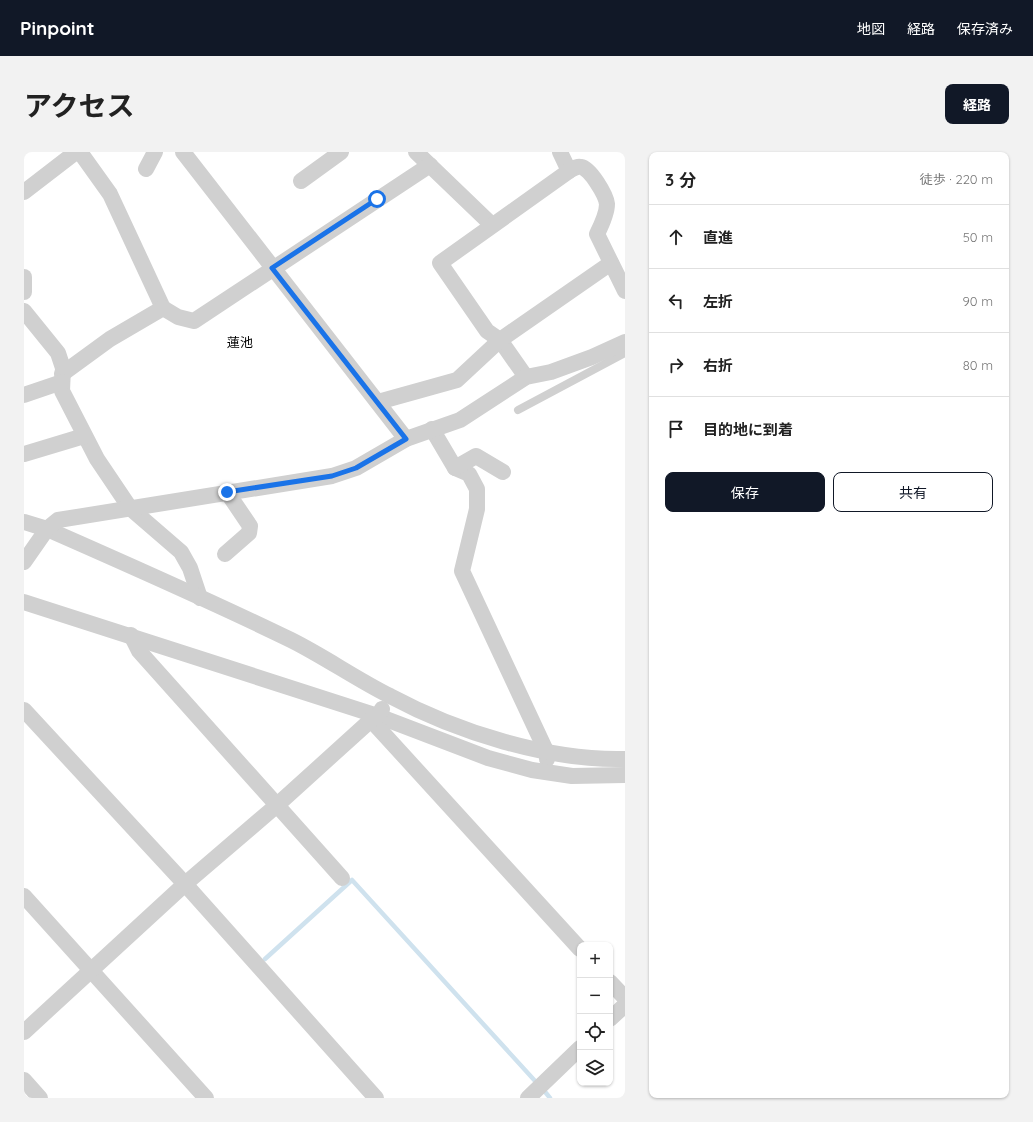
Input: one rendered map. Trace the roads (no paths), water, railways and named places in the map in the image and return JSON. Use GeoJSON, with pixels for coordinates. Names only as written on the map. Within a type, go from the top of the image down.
{"type":"FeatureCollection","features":[{"type":"Feature","properties":{"kind":"street"},"geometry":{"type":"LineString","coordinates":[[24,192],[76,152],[110,194],[162,308],[178,317],[194,321],[272,268],[430,166]]}},
{"type":"Feature","properties":{"kind":"street"},"geometry":{"type":"LineString","coordinates":[[146,169],[154,152]]}},
{"type":"Feature","properties":{"kind":"street"},"geometry":{"type":"LineString","coordinates":[[183,152],[406,439]]}},
{"type":"Feature","properties":{"kind":"street"},"geometry":{"type":"LineString","coordinates":[[302,181],[341,152]]}},
{"type":"Feature","properties":{"kind":"street"},"geometry":{"type":"LineString","coordinates":[[416,152],[492,225]]}},
{"type":"Feature","properties":{"kind":"street"},"geometry":{"type":"LineString","coordinates":[[560,152],[569,171]]}},
{"type":"Feature","properties":{"kind":"street"},"geometry":{"type":"LineString","coordinates":[[526,377],[500,340],[487,332],[440,263],[569,171],[582,166],[590,172],[601,190],[607,204],[603,221],[597,234],[625,291]]}},
{"type":"Feature","properties":{"kind":"street"},"geometry":{"type":"LineString","coordinates":[[378,402],[457,380],[500,340],[611,263]]}},
{"type":"Feature","properties":{"kind":"street"},"geometry":{"type":"LineString","coordinates":[[24,277],[24,292]]}},
{"type":"Feature","properties":{"kind":"street"},"geometry":{"type":"LineString","coordinates":[[24,395],[62,378],[110,339],[162,308]]}},
{"type":"Feature","properties":{"kind":"street"},"geometry":{"type":"LineString","coordinates":[[24,311],[58,353],[63,368],[62,391],[97,459],[130,508],[181,552],[190,568],[200,598]]}},
{"type":"Feature","properties":{"kind":"street"},"geometry":{"type":"LineString","coordinates":[[24,562],[47,529],[58,520],[332,476],[356,468],[406,439],[432,428],[460,420],[526,377],[565,367],[625,342]]}},
{"type":"Feature","properties":{"kind":"street"},"geometry":{"type":"LineString","coordinates":[[432,428],[455,468],[469,474],[476,489],[477,509],[462,571],[547,753],[548,773]]}},
{"type":"Feature","properties":{"kind":"street"},"geometry":{"type":"LineString","coordinates":[[24,454],[84,436]]}},
{"type":"Feature","properties":{"kind":"street"},"geometry":{"type":"LineString","coordinates":[[455,468],[476,456],[503,472]]}},
{"type":"Feature","properties":{"kind":"street"},"geometry":{"type":"LineString","coordinates":[[225,554],[249,533],[250,526],[227,492]]}},
{"type":"Feature","properties":{"kind":"street"},"geometry":{"type":"LineString","coordinates":[[24,523],[47,529],[292,641],[391,697],[457,726],[547,753],[589,758],[625,759]]}},
{"type":"Feature","properties":{"kind":"street"},"geometry":{"type":"LineString","coordinates":[[24,602],[131,635],[488,758],[532,770],[572,776],[625,775]]}},
{"type":"Feature","properties":{"kind":"street"},"geometry":{"type":"LineString","coordinates":[[131,635],[139,650],[276,806],[342,878]]}},
{"type":"Feature","properties":{"kind":"street"},"geometry":{"type":"LineString","coordinates":[[24,1032],[185,884],[276,806],[374,718],[391,697]]}},
{"type":"Feature","properties":{"kind":"street"},"geometry":{"type":"LineString","coordinates":[[374,718],[577,946]]}},
{"type":"Feature","properties":{"kind":"street"},"geometry":{"type":"LineString","coordinates":[[27,719],[185,884],[376,1098]]}},
{"type":"Feature","properties":{"kind":"street"},"geometry":{"type":"LineString","coordinates":[[24,896],[206,1098]]}},
{"type":"Feature","properties":{"kind":"street"},"geometry":{"type":"LineString","coordinates":[[613,985],[625,998]]}},
{"type":"Feature","properties":{"kind":"street"},"geometry":{"type":"LineString","coordinates":[[613,1016],[625,1005]]}},
{"type":"Feature","properties":{"kind":"street"},"geometry":{"type":"LineString","coordinates":[[528,1098],[578,1050]]}},
{"type":"Feature","properties":{"kind":"street"},"geometry":{"type":"LineString","coordinates":[[24,1080],[40,1098]]}},
{"type":"Feature","properties":{"kind":"lane"},"geometry":{"type":"LineString","coordinates":[[518,410],[625,353]]}},
{"type":"Feature","properties":{"kind":"waterway"},"geometry":{"type":"LineString","coordinates":[[265,959],[352,880],[536,1082]]}},
{"type":"Feature","properties":{"kind":"waterway"},"geometry":{"type":"LineString","coordinates":[[546,1093],[550,1098]]}},
{"type":"Feature","properties":{"kind":"district","name":"蓮池"},"geometry":{"type":"Point","coordinates":[240,342]}}]}
